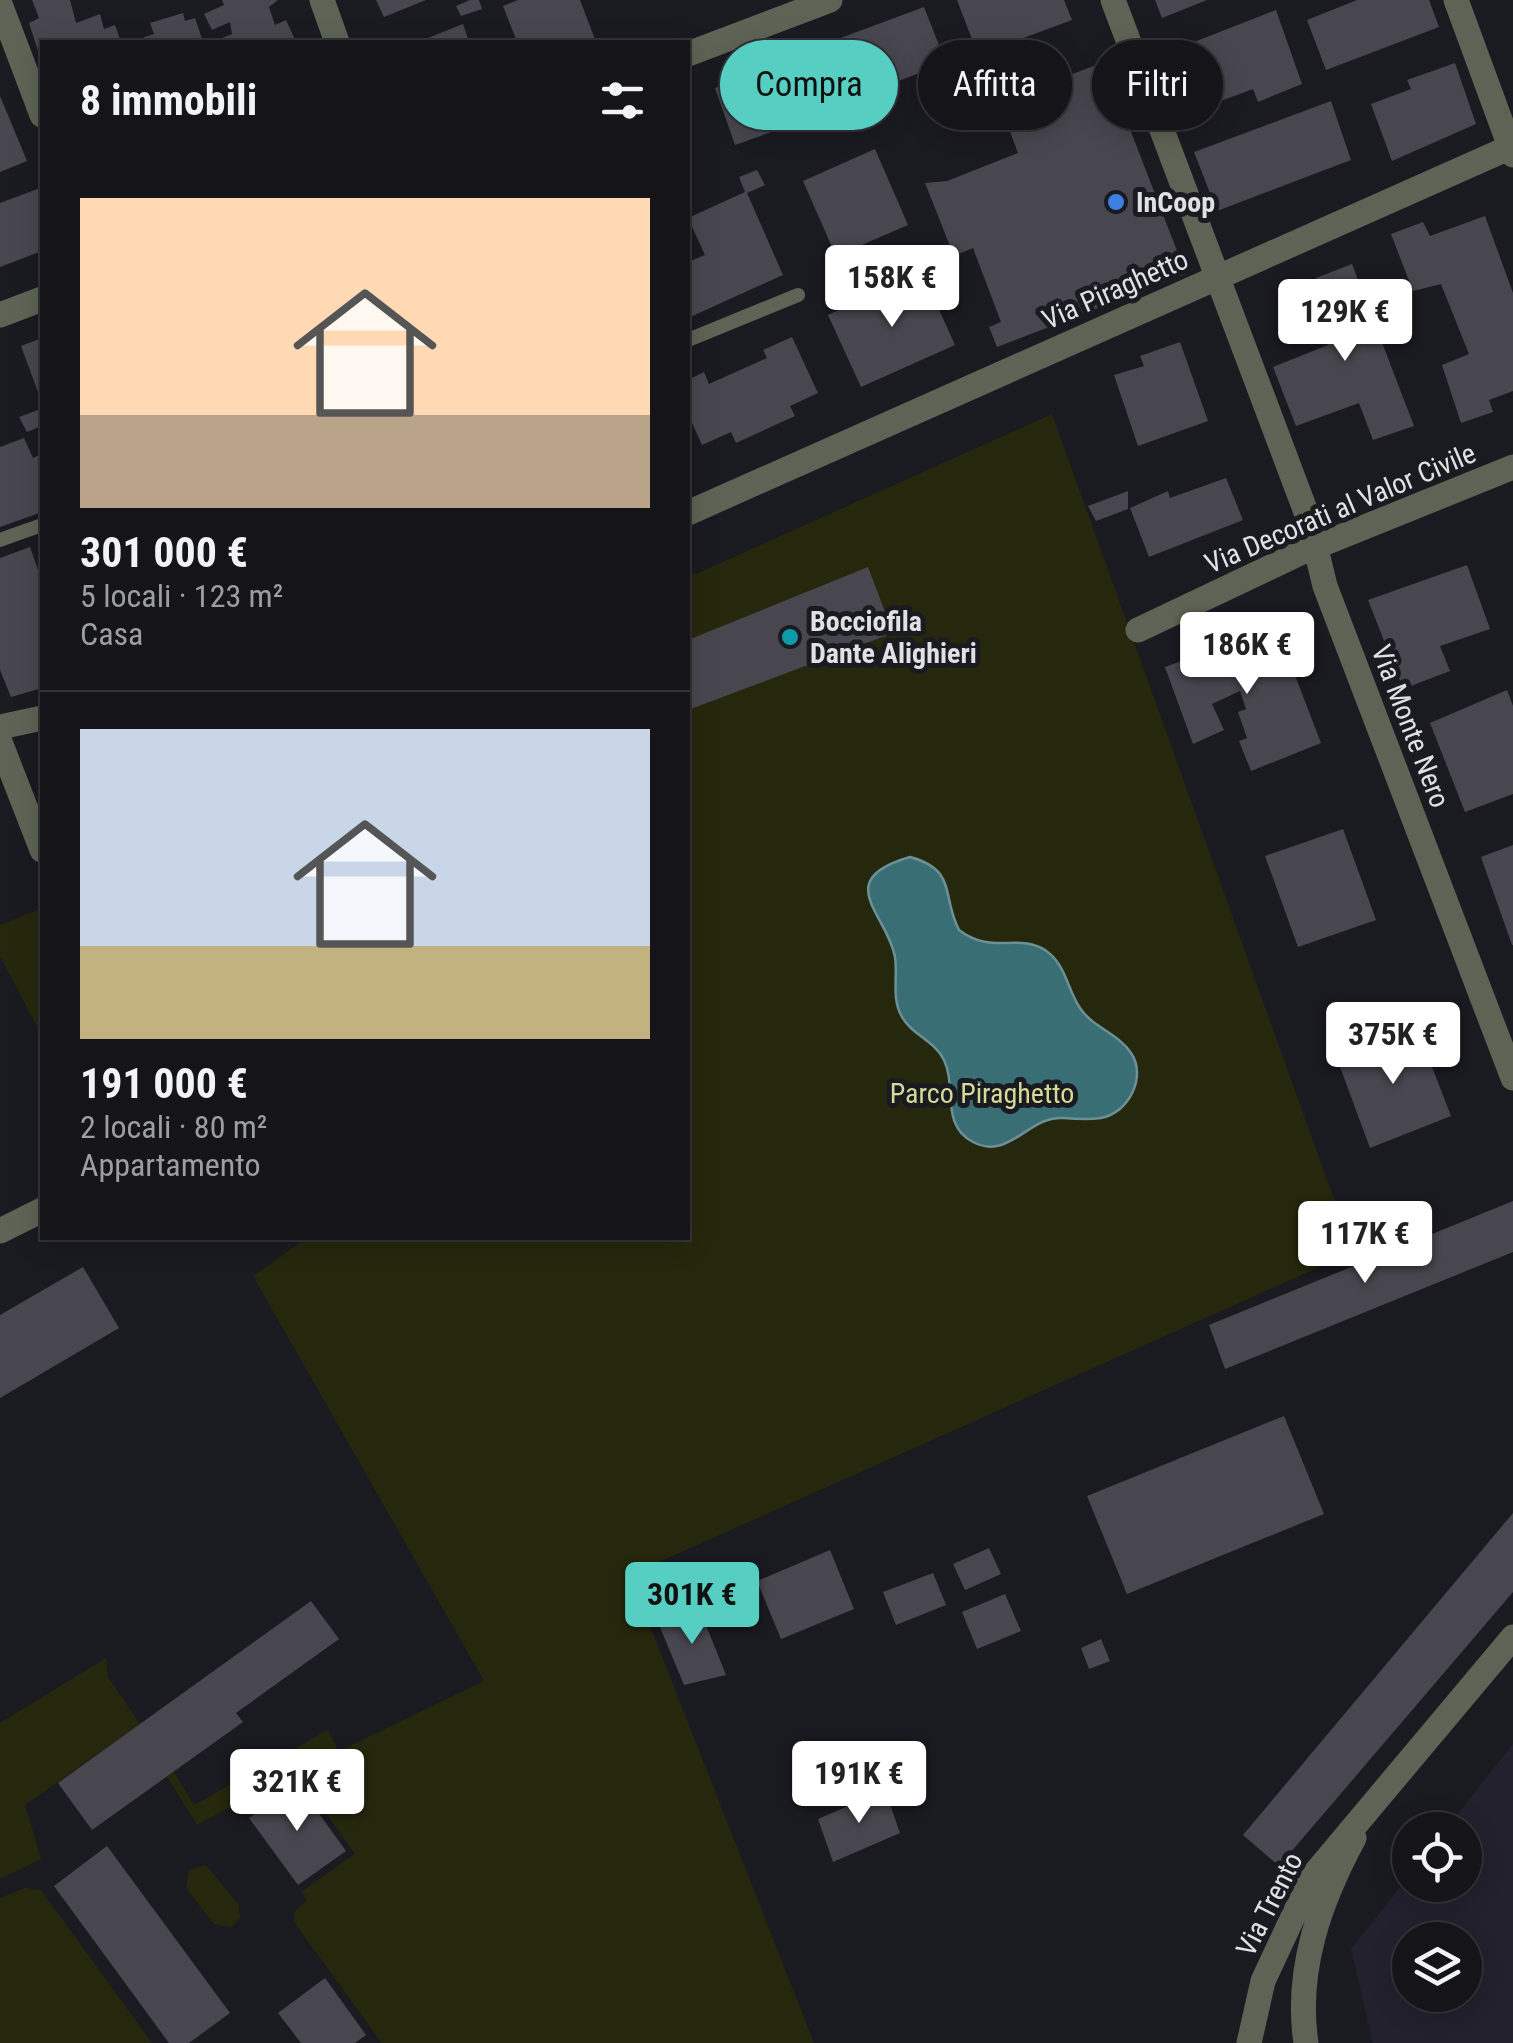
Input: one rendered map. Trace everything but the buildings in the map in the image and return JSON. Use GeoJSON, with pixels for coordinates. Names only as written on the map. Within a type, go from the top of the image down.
{"type":"FeatureCollection","features":[{"type":"Feature","properties":{"kind":"street"},"geometry":{"type":"LineString","coordinates":[[322,0],[336,40]]}},
{"type":"Feature","properties":{"kind":"street"},"geometry":{"type":"LineString","coordinates":[[690,53],[830,0]]}},
{"type":"Feature","properties":{"kind":"street","name":"Via Monte Nero"},"geometry":{"type":"LineString","coordinates":[[1113,0],[1316,547],[1325,586],[1513,1078]]}},
{"type":"Feature","properties":{"kind":"street"},"geometry":{"type":"LineString","coordinates":[[1456,0],[1512,150]]}},
{"type":"Feature","properties":{"kind":"street"},"geometry":{"type":"LineString","coordinates":[[0,4],[40,110]]}},
{"type":"Feature","properties":{"kind":"street","name":"Via Piraghetto"},"geometry":{"type":"LineString","coordinates":[[690,512],[1171,296],[1512,150]]}},
{"type":"Feature","properties":{"kind":"street"},"geometry":{"type":"LineString","coordinates":[[0,315],[40,301]]}},
{"type":"Feature","properties":{"kind":"street","name":"Via Decorati al Valor Civile"},"geometry":{"type":"LineString","coordinates":[[1138,630],[1316,547],[1513,467]]}},
{"type":"Feature","properties":{"kind":"street"},"geometry":{"type":"LineString","coordinates":[[0,728],[40,718]]}},
{"type":"Feature","properties":{"kind":"street"},"geometry":{"type":"LineString","coordinates":[[0,742],[40,845]]}},
{"type":"Feature","properties":{"kind":"street"},"geometry":{"type":"LineString","coordinates":[[0,1231],[40,1211]]}},
{"type":"Feature","properties":{"kind":"street","name":"Via Trento"},"geometry":{"type":"LineString","coordinates":[[1249,2043],[1263,1981],[1284,1928],[1311,1878],[1513,1637]]}},
{"type":"Feature","properties":{"kind":"street","name":"Via Trento"},"geometry":{"type":"LineString","coordinates":[[1306,2043],[1303,1992],[1312,1938],[1371,1807]]}},
{"type":"Feature","properties":{"kind":"lane"},"geometry":{"type":"LineString","coordinates":[[690,339],[798,294]]}},
{"type":"Feature","properties":{"kind":"lane"},"geometry":{"type":"LineString","coordinates":[[0,540],[40,526]]}},
{"type":"Feature","properties":{"kind":"shaded area"},"geometry":{"type":"Polygon","coordinates":[[[1513,1744],[1513,2043],[1373,2043],[1351,1949],[1392,1898],[1392,1902],[1482,1902],[1482,1812],[1459,1812],[1513,1744]]]}},
{"type":"Feature","properties":{"kind":"green space","name":"Parco Piraghetto"},"geometry":{"type":"Polygon","coordinates":[[[1052,414],[1353,1252],[630,1575],[814,2043],[382,2043],[294,1922],[294,1912],[307,1901],[301,1892],[355,1854],[299,1775],[242,1815],[234,1805],[197,1825],[167,1776],[174,1772],[194,1805],[328,1730],[339,1751],[484,1681],[253,1276],[304,1240],[690,1240],[690,572],[696,574],[1052,414]]]}},
{"type":"Feature","properties":{"kind":"green space"},"geometry":{"type":"Polygon","coordinates":[[[40,909],[40,1032],[0,956],[0,925],[40,909]]]}},
{"type":"Feature","properties":{"kind":"green space"},"geometry":{"type":"Polygon","coordinates":[[[106,1658],[108,1677],[140,1724],[25,1805],[41,1859],[0,1879],[0,1723],[106,1658]]]}},
{"type":"Feature","properties":{"kind":"green space"},"geometry":{"type":"Polygon","coordinates":[[[206,1865],[239,1905],[240,1918],[232,1927],[214,1924],[186,1888],[189,1870],[206,1865]]]}},
{"type":"Feature","properties":{"kind":"green space"},"geometry":{"type":"Polygon","coordinates":[[[25,1888],[41,1890],[152,2043],[0,2043],[0,1898],[25,1888]]]}},
{"type":"Feature","properties":{"kind":"water"},"geometry":{"type":"Polygon","coordinates":[[[910,857],[925,862],[942,877],[959,930],[982,941],[1035,945],[1058,962],[1085,1015],[1126,1046],[1135,1062],[1133,1092],[1120,1109],[1101,1118],[1051,1119],[997,1146],[973,1142],[963,1135],[953,1116],[944,1060],[935,1047],[906,1023],[899,1010],[895,957],[870,900],[868,888],[873,876],[910,857]]]}},
{"type":"Feature","properties":{"kind":"place","name":"InCoop"},"geometry":{"type":"Point","coordinates":[1116,202]}},
{"type":"Feature","properties":{"kind":"place","name":"Bocciofila Dante Alighieri"},"geometry":{"type":"Point","coordinates":[790,637]}}]}
